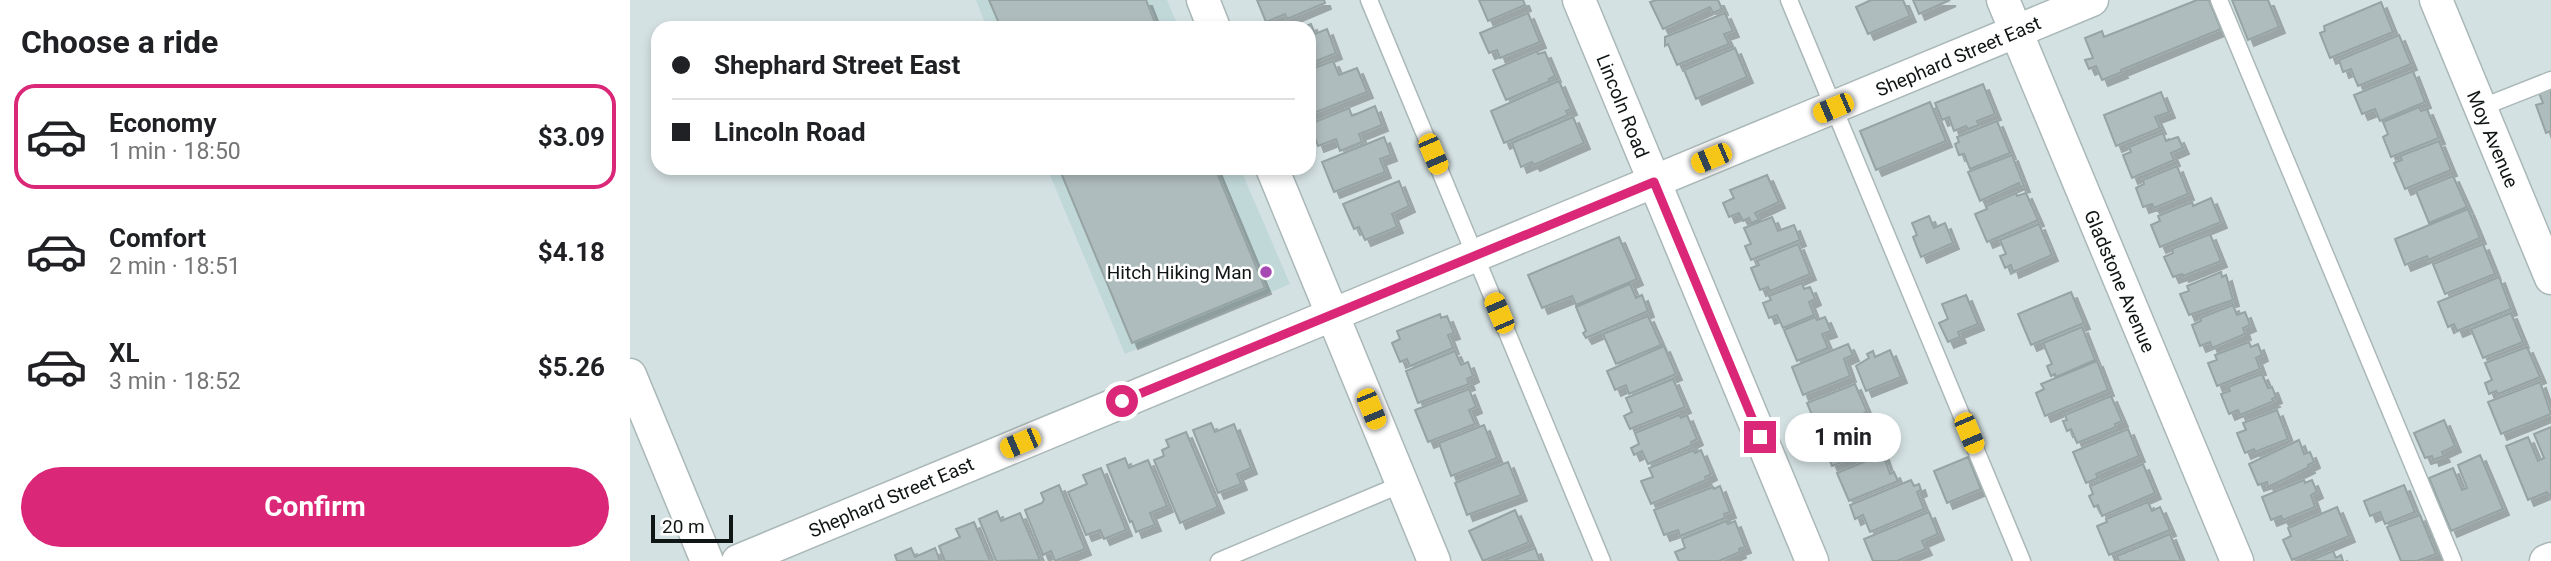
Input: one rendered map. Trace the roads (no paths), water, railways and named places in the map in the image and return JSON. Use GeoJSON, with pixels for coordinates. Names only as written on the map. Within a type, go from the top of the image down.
{"type":"FeatureCollection","features":[{"type":"Feature","properties":{"kind":"street"},"geometry":{"type":"LineString","coordinates":[[1203,0],[1211,21]]}},
{"type":"Feature","properties":{"kind":"street","name":"Lincoln Road"},"geometry":{"type":"LineString","coordinates":[[1579,0],[1812,561]]}},
{"type":"Feature","properties":{"kind":"street","name":"Gladstone Avenue"},"geometry":{"type":"LineString","coordinates":[[2003,0],[2237,561]]}},
{"type":"Feature","properties":{"kind":"street","name":"Shephard Street East"},"geometry":{"type":"LineString","coordinates":[[738,561],[2092,0]]}},
{"type":"Feature","properties":{"kind":"street","name":"Moy Avenue"},"geometry":{"type":"LineString","coordinates":[[2436,0],[2551,278]]}},
{"type":"Feature","properties":{"kind":"street"},"geometry":{"type":"LineString","coordinates":[[1275,175],[1434,561]]}},
{"type":"Feature","properties":{"kind":"street"},"geometry":{"type":"LineString","coordinates":[[630,375],[706,561]]}},
{"type":"Feature","properties":{"kind":"lane"},"geometry":{"type":"LineString","coordinates":[[1369,0],[1602,561]]}},
{"type":"Feature","properties":{"kind":"lane"},"geometry":{"type":"LineString","coordinates":[[1789,0],[2022,561]]}},
{"type":"Feature","properties":{"kind":"lane"},"geometry":{"type":"LineString","coordinates":[[2219,0],[2453,561]]}},
{"type":"Feature","properties":{"kind":"lane"},"geometry":{"type":"LineString","coordinates":[[2480,108],[2551,80]]}},
{"type":"Feature","properties":{"kind":"lane"},"geometry":{"type":"LineString","coordinates":[[1219,561],[1402,484]]}},
{"type":"Feature","properties":{"kind":"place","name":"Hitch Hiking Man"},"geometry":{"type":"Point","coordinates":[1266,272]}}]}
